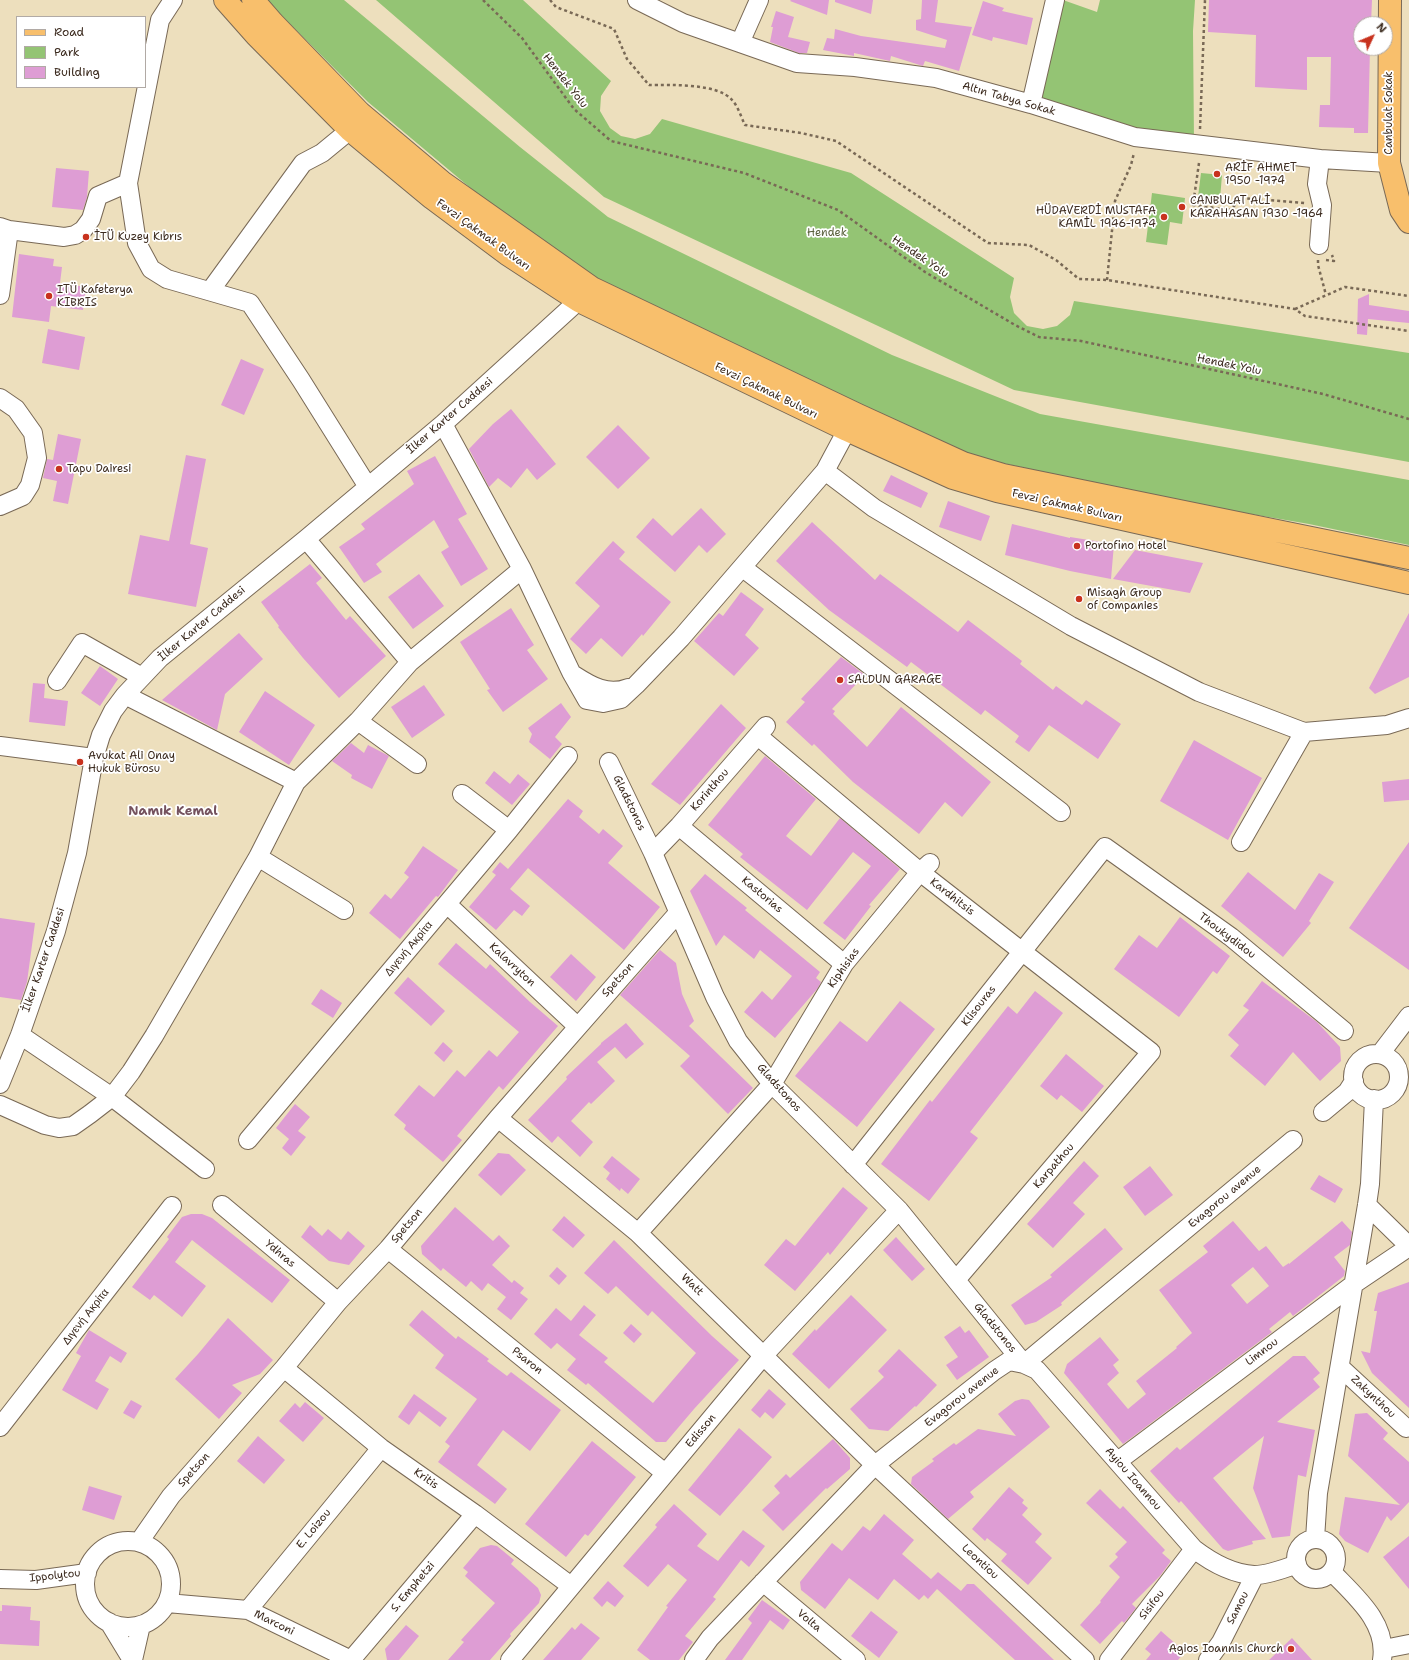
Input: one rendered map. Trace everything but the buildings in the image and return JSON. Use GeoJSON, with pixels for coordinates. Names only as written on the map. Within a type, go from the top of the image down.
{"type":"FeatureCollection","features":[{"type":"Feature","properties":{"kind":"main road","name":"Fevzi Çakmak Bulvarı"},"geometry":{"type":"LineString","coordinates":[[225,0],[256,35],[350,130],[432,198],[500,249],[586,294],[853,422],[953,478],[997,491],[1409,583]]}},
{"type":"Feature","properties":{"kind":"main road","name":"Fevzi Çakmak Bulvarı"},"geometry":{"type":"LineString","coordinates":[[253,0],[273,23],[360,113],[442,182],[586,294]]}},
{"type":"Feature","properties":{"kind":"main road","name":"Canbulat Sokak"},"geometry":{"type":"LineString","coordinates":[[1390,0],[1390,163],[1401,210],[1409,222]]}},
{"type":"Feature","properties":{"kind":"main road","name":"Fevzi Çakmak Bulvarı"},"geometry":{"type":"LineString","coordinates":[[853,422],[963,463],[1003,475],[1409,558]]}},
{"type":"Feature","properties":{"kind":"street"},"geometry":{"type":"LineString","coordinates":[[173,0],[160,20],[128,183],[137,243],[151,269],[167,279],[250,303],[368,486]]}},
{"type":"Feature","properties":{"kind":"street"},"geometry":{"type":"LineString","coordinates":[[740,43],[759,0]]}},
{"type":"Feature","properties":{"kind":"street"},"geometry":{"type":"LineString","coordinates":[[1031,104],[1055,0]]}},
{"type":"Feature","properties":{"kind":"street","name":"Altın Tabya Sokak"},"geometry":{"type":"LineString","coordinates":[[647,2],[683,23],[798,64],[855,67],[936,78],[1031,104],[1135,137],[1320,159],[1390,163]]}},
{"type":"Feature","properties":{"kind":"street"},"geometry":{"type":"LineString","coordinates":[[210,291],[303,164],[322,153],[350,130]]}},
{"type":"Feature","properties":{"kind":"street"},"geometry":{"type":"LineString","coordinates":[[1319,245],[1322,204],[1317,184],[1320,159]]}},
{"type":"Feature","properties":{"kind":"street"},"geometry":{"type":"LineString","coordinates":[[0,295],[5,228],[64,237],[75,235],[83,230],[91,219],[98,196],[128,183]]}},
{"type":"Feature","properties":{"kind":"street","name":"İlker Karter Caddesi"},"geometry":{"type":"LineString","coordinates":[[0,1084],[20,1035],[56,931],[77,853],[94,758],[101,734],[113,711],[125,694],[160,658],[306,539],[443,424],[586,294]]}},
{"type":"Feature","properties":{"kind":"street"},"geometry":{"type":"LineString","coordinates":[[0,398],[16,408],[33,433],[37,458],[30,485],[23,496],[0,506]]}},
{"type":"Feature","properties":{"kind":"street"},"geometry":{"type":"LineString","coordinates":[[443,424],[522,569],[570,672],[587,700],[603,704],[621,699],[681,638],[743,568],[825,471],[853,422]]}},
{"type":"Feature","properties":{"kind":"street"},"geometry":{"type":"LineString","coordinates":[[825,471],[874,508],[1071,626],[1198,692],[1304,732],[1387,724],[1409,718]]}},
{"type":"Feature","properties":{"kind":"street"},"geometry":{"type":"LineString","coordinates":[[306,539],[410,662]]}},
{"type":"Feature","properties":{"kind":"street"},"geometry":{"type":"LineString","coordinates":[[743,568],[1061,812]]}},
{"type":"Feature","properties":{"kind":"street"},"geometry":{"type":"LineString","coordinates":[[0,1105],[45,1125],[59,1128],[73,1126],[112,1097],[132,1072],[154,1036],[258,857],[296,782],[358,721],[410,662],[522,569]]}},
{"type":"Feature","properties":{"kind":"street"},"geometry":{"type":"LineString","coordinates":[[57,680],[82,643],[142,677]]}},
{"type":"Feature","properties":{"kind":"street"},"geometry":{"type":"LineString","coordinates":[[125,694],[296,782]]}},
{"type":"Feature","properties":{"kind":"street"},"geometry":{"type":"LineString","coordinates":[[358,721],[417,764]]}},
{"type":"Feature","properties":{"kind":"street","name":"Korinthou"},"geometry":{"type":"LineString","coordinates":[[653,853],[679,826],[762,731]]}},
{"type":"Feature","properties":{"kind":"street","name":"Kardhitsis"},"geometry":{"type":"LineString","coordinates":[[762,731],[925,867],[1021,952],[1151,1052]]}},
{"type":"Feature","properties":{"kind":"street"},"geometry":{"type":"LineString","coordinates":[[1241,842],[1304,732]]}},
{"type":"Feature","properties":{"kind":"street"},"geometry":{"type":"LineString","coordinates":[[0,746],[94,758]]}},
{"type":"Feature","properties":{"kind":"street","name":"Διγενή Ακρίτα"},"geometry":{"type":"LineString","coordinates":[[248,1140],[509,830],[568,756]]}},
{"type":"Feature","properties":{"kind":"street","name":"Gladstonos"},"geometry":{"type":"LineString","coordinates":[[609,762],[653,853],[715,996],[738,1041],[772,1084],[899,1210],[1024,1364]]}},
{"type":"Feature","properties":{"kind":"street"},"geometry":{"type":"LineString","coordinates":[[462,794],[509,830]]}},
{"type":"Feature","properties":{"kind":"street","name":"Kastorias"},"geometry":{"type":"LineString","coordinates":[[679,826],[844,964]]}},
{"type":"Feature","properties":{"kind":"street","name":"Klisouras"},"geometry":{"type":"LineString","coordinates":[[853,1165],[1105,847]]}},
{"type":"Feature","properties":{"kind":"street","name":"Thoukydidou"},"geometry":{"type":"LineString","coordinates":[[1105,847],[1231,937],[1344,1030]]}},
{"type":"Feature","properties":{"kind":"street"},"geometry":{"type":"LineString","coordinates":[[258,857],[344,910]]}},
{"type":"Feature","properties":{"kind":"street","name":"Kiphisias"},"geometry":{"type":"LineString","coordinates":[[638,1233],[772,1084],[844,964],[925,867]]}},
{"type":"Feature","properties":{"kind":"street","name":"Kalavryton"},"geometry":{"type":"LineString","coordinates":[[447,904],[577,1026]]}},
{"type":"Feature","properties":{"kind":"street","name":"Spetson"},"geometry":{"type":"LineString","coordinates":[[139,1542],[171,1496],[284,1368],[338,1302],[388,1249],[577,1026],[678,913]]}},
{"type":"Feature","properties":{"kind":"street"},"geometry":{"type":"LineString","coordinates":[[1380,1054],[1409,1016]]}},
{"type":"Feature","properties":{"kind":"street"},"geometry":{"type":"LineString","coordinates":[[20,1035],[112,1097],[205,1169]]}},
{"type":"Feature","properties":{"kind":"street","name":"Karpathou"},"geometry":{"type":"LineString","coordinates":[[956,1280],[1151,1052]]}},
{"type":"Feature","properties":{"kind":"street"},"geometry":{"type":"LineString","coordinates":[[1373,1054],[1380,1054],[1388,1057],[1398,1068],[1404,1088],[1395,1090],[1390,1095],[1382,1099],[1374,1099],[1367,1098],[1361,1094],[1356,1088],[1354,1081],[1353,1073],[1360,1060],[1373,1054]]}},
{"type":"Feature","properties":{"kind":"street"},"geometry":{"type":"LineString","coordinates":[[1323,1112],[1347,1092],[1354,1081]]}},
{"type":"Feature","properties":{"kind":"street"},"geometry":{"type":"LineString","coordinates":[[1315,1539],[1318,1493],[1370,1184],[1374,1099]]}},
{"type":"Feature","properties":{"kind":"street","name":"Watt"},"geometry":{"type":"LineString","coordinates":[[498,1118],[638,1233],[875,1465]]}},
{"type":"Feature","properties":{"kind":"street","name":"Evagorou avenue"},"geometry":{"type":"LineString","coordinates":[[694,1660],[710,1638],[875,1465],[994,1371],[1009,1362],[1024,1364],[1293,1140]]}},
{"type":"Feature","properties":{"kind":"street"},"geometry":{"type":"LineString","coordinates":[[1367,1204],[1409,1247]]}},
{"type":"Feature","properties":{"kind":"street","name":"Ydhras"},"geometry":{"type":"LineString","coordinates":[[222,1205],[338,1302]]}},
{"type":"Feature","properties":{"kind":"street","name":"Διγενή Ακρίτα"},"geometry":{"type":"LineString","coordinates":[[0,1428],[172,1206]]}},
{"type":"Feature","properties":{"kind":"street","name":"Edisson"},"geometry":{"type":"LineString","coordinates":[[510,1660],[764,1355],[899,1210]]}},
{"type":"Feature","properties":{"kind":"street","name":"Limnou"},"geometry":{"type":"LineString","coordinates":[[1118,1461],[1354,1284],[1409,1247]]}},
{"type":"Feature","properties":{"kind":"street","name":"Psaron"},"geometry":{"type":"LineString","coordinates":[[388,1249],[665,1473]]}},
{"type":"Feature","properties":{"kind":"street","name":"Ayiou Ioannou"},"geometry":{"type":"LineString","coordinates":[[1024,1364],[1037,1370],[1194,1549],[1206,1558],[1231,1571],[1254,1575],[1277,1571],[1297,1564]]}},
{"type":"Feature","properties":{"kind":"street","name":"Zakynthou"},"geometry":{"type":"LineString","coordinates":[[1340,1366],[1406,1428]]}},
{"type":"Feature","properties":{"kind":"street","name":"Kritis"},"geometry":{"type":"LineString","coordinates":[[284,1368],[381,1448],[475,1514],[571,1586]]}},
{"type":"Feature","properties":{"kind":"street","name":"E. Loizou"},"geometry":{"type":"LineString","coordinates":[[248,1610],[381,1448]]}},
{"type":"Feature","properties":{"kind":"street","name":"Leontiou"},"geometry":{"type":"LineString","coordinates":[[875,1465],[1085,1660]]}},
{"type":"Feature","properties":{"kind":"street","name":"S. Emphetzi"},"geometry":{"type":"LineString","coordinates":[[351,1660],[475,1514]]}},
{"type":"Feature","properties":{"kind":"street"},"geometry":{"type":"LineString","coordinates":[[1315,1539],[1328,1543],[1336,1553],[1336,1566],[1332,1572],[1322,1579],[1315,1580],[1303,1575],[1297,1564],[1296,1557],[1298,1550],[1308,1541],[1315,1539]]}},
{"type":"Feature","properties":{"kind":"street"},"geometry":{"type":"LineString","coordinates":[[122,1540],[139,1542],[154,1549],[165,1560],[171,1575],[171,1592],[167,1603],[161,1612],[152,1620],[141,1625],[125,1627],[109,1622],[97,1614],[89,1601],[85,1587],[87,1573],[94,1557],[106,1546],[122,1540]]}},
{"type":"Feature","properties":{"kind":"street","name":"Sisifou"},"geometry":{"type":"LineString","coordinates":[[1109,1660],[1194,1549]]}},
{"type":"Feature","properties":{"kind":"street"},"geometry":{"type":"LineString","coordinates":[[1332,1572],[1363,1605],[1379,1628],[1383,1654],[1409,1644]]}},
{"type":"Feature","properties":{"kind":"street","name":"Ippolytou"},"geometry":{"type":"LineString","coordinates":[[0,1579],[36,1580],[87,1573]]}},
{"type":"Feature","properties":{"kind":"street","name":"Samou"},"geometry":{"type":"LineString","coordinates":[[1208,1660],[1221,1642],[1254,1575]]}},
{"type":"Feature","properties":{"kind":"street","name":"Volta"},"geometry":{"type":"LineString","coordinates":[[763,1582],[856,1660]]}},
{"type":"Feature","properties":{"kind":"street","name":"Marconi"},"geometry":{"type":"LineString","coordinates":[[167,1603],[248,1610],[351,1660]]}},
{"type":"Feature","properties":{"kind":"street"},"geometry":{"type":"LineString","coordinates":[[109,1622],[133,1660]]}},
{"type":"Feature","properties":{"kind":"street"},"geometry":{"type":"LineString","coordinates":[[133,1660],[141,1625]]}},
{"type":"Feature","properties":{"kind":"path","name":"Hendek Yolu"},"geometry":{"type":"LineString","coordinates":[[483,0],[522,38],[574,109],[611,141],[744,172],[838,210],[925,272],[1015,325],[1039,337],[1080,341],[1323,394],[1409,419]]}},
{"type":"Feature","properties":{"kind":"path"},"geometry":{"type":"LineString","coordinates":[[550,0],[556,7],[614,28],[627,59],[649,85],[677,85],[713,89],[732,99],[745,125],[801,133],[836,141],[988,243],[1029,245],[1056,260],[1079,279],[1107,280],[1295,309],[1305,316],[1409,331]]}},
{"type":"Feature","properties":{"kind":"path"},"geometry":{"type":"LineString","coordinates":[[1200,133],[1205,0]]}},
{"type":"Feature","properties":{"kind":"path"},"geometry":{"type":"LineString","coordinates":[[1107,280],[1115,201],[1134,157],[1135,137]]}},
{"type":"Feature","properties":{"kind":"path"},"geometry":{"type":"LineString","coordinates":[[1199,163],[1193,205],[1230,210],[1242,198],[1322,204]]}},
{"type":"Feature","properties":{"kind":"path"},"geometry":{"type":"LineString","coordinates":[[1318,265],[1326,295]]}},
{"type":"Feature","properties":{"kind":"path"},"geometry":{"type":"LineString","coordinates":[[1295,309],[1344,287],[1409,296]]}},
{"type":"Feature","properties":{"kind":"green space"},"geometry":{"type":"Polygon","coordinates":[[[266,0],[344,0],[520,147],[608,217],[892,355],[1040,414],[1409,480],[1409,545],[1309,524],[1187,503],[970,456],[597,281],[492,206],[368,102],[266,0]]]}},
{"type":"Feature","properties":{"kind":"green space","name":"Hendek"},"geometry":{"type":"Polygon","coordinates":[[[376,0],[523,0],[611,81],[601,96],[600,111],[610,128],[621,136],[635,139],[650,134],[662,119],[851,173],[1014,278],[1010,297],[1014,313],[1027,326],[1043,329],[1057,326],[1070,315],[1074,301],[1409,353],[1409,462],[1014,390],[604,197],[376,0]]]}},
{"type":"Feature","properties":{"kind":"green space"},"geometry":{"type":"Polygon","coordinates":[[[1063,0],[1097,12],[1100,0],[1195,0],[1193,31],[1194,141],[1137,134],[1040,102],[1063,0]]]}},
{"type":"Feature","properties":{"kind":"green space"},"geometry":{"type":"Polygon","coordinates":[[[1201,173],[1222,175],[1220,199],[1198,197],[1201,173]]]}},
{"type":"Feature","properties":{"kind":"green space"},"geometry":{"type":"Polygon","coordinates":[[[1152,193],[1185,198],[1182,224],[1170,222],[1167,245],[1146,242],[1152,193]]]}},
{"type":"Feature","properties":{"kind":"place","name":"ARİF AHMET 1950 -1974"},"geometry":{"type":"Point","coordinates":[1217,174]}},
{"type":"Feature","properties":{"kind":"place","name":"CANBULAT ALİ KARAHASAN 1930 -1964"},"geometry":{"type":"Point","coordinates":[1182,207]}},
{"type":"Feature","properties":{"kind":"place","name":"HÜDAVERDİ MUSTAFA KAMİL 1946-1974"},"geometry":{"type":"Point","coordinates":[1164,217]}},
{"type":"Feature","properties":{"kind":"place","name":"İTÜ Kuzey Kıbrıs"},"geometry":{"type":"Point","coordinates":[86,237]}},
{"type":"Feature","properties":{"kind":"place","name":"ITÜ Kafeterya KIBRIS"},"geometry":{"type":"Point","coordinates":[49,296]}},
{"type":"Feature","properties":{"kind":"place","name":"Tapu Dairesi"},"geometry":{"type":"Point","coordinates":[59,469]}},
{"type":"Feature","properties":{"kind":"place","name":"Portofino Hotel"},"geometry":{"type":"Point","coordinates":[1077,546]}},
{"type":"Feature","properties":{"kind":"place","name":"Misagh Group of Companies"},"geometry":{"type":"Point","coordinates":[1079,599]}},
{"type":"Feature","properties":{"kind":"place","name":"SALDUN GARAGE"},"geometry":{"type":"Point","coordinates":[840,680]}},
{"type":"Feature","properties":{"kind":"place","name":"Avukat Ali Onay Hukuk Bürosu"},"geometry":{"type":"Point","coordinates":[80,762]}},
{"type":"Feature","properties":{"kind":"place","name":"Agios Ioannis Church"},"geometry":{"type":"Point","coordinates":[1291,1649]}},
{"type":"Feature","properties":{"kind":"district","name":"Namık Kemal"},"geometry":{"type":"Point","coordinates":[173,812]}}]}
